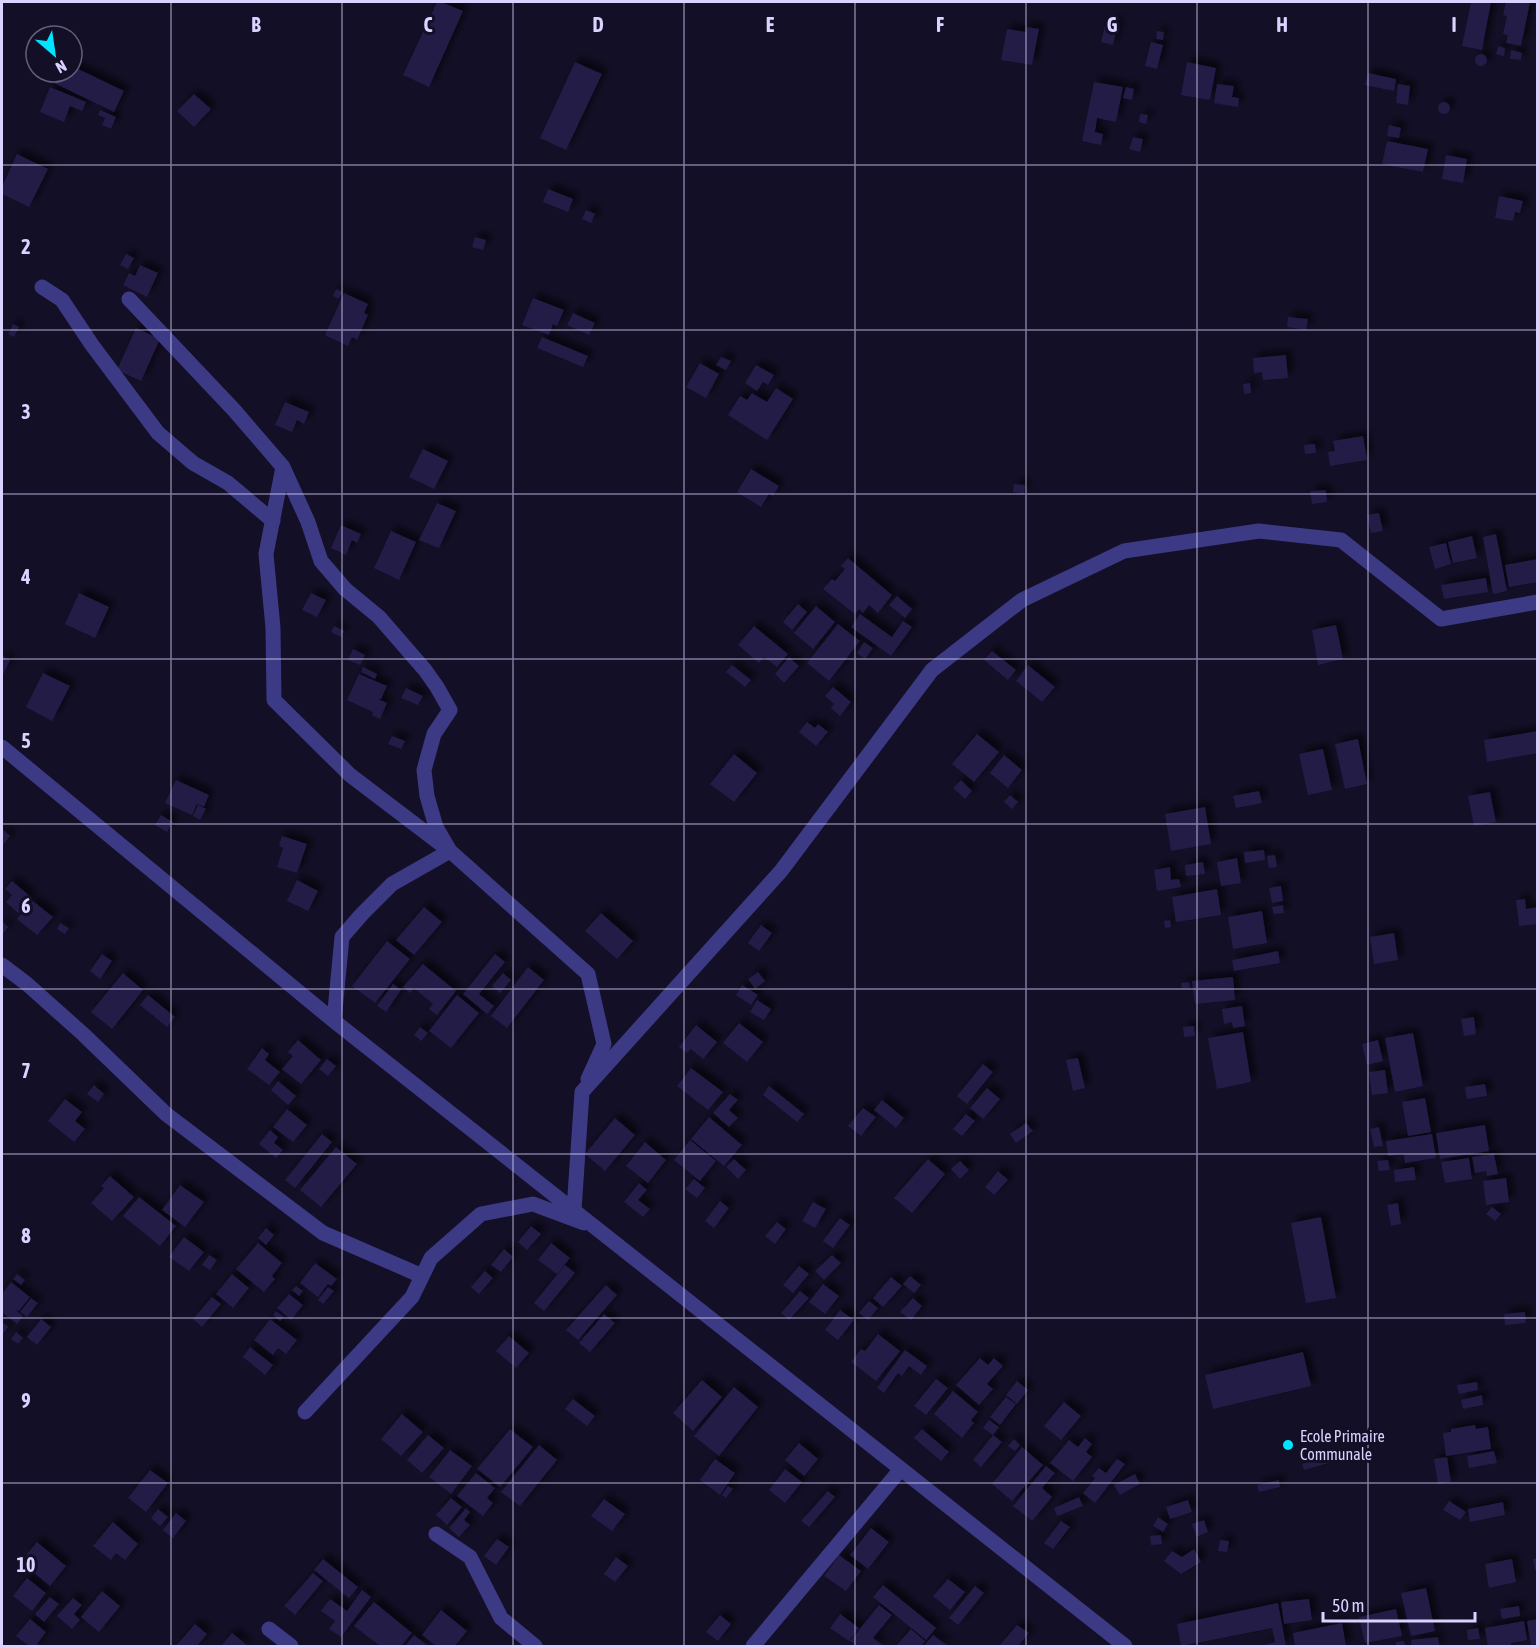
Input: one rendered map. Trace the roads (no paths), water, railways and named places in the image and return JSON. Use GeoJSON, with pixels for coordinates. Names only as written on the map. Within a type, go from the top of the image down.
{"type":"FeatureCollection","features":[{"type":"Feature","properties":{"kind":"street"},"geometry":{"type":"LineString","coordinates":[[42,287],[62,300],[99,355],[158,433],[193,463],[228,483],[273,521]]}},
{"type":"Feature","properties":{"kind":"street"},"geometry":{"type":"LineString","coordinates":[[129,299],[234,410],[283,467],[308,522],[321,561],[345,589],[379,617],[437,687],[450,710],[434,734],[424,770],[436,827],[450,851]]}},
{"type":"Feature","properties":{"kind":"street"},"geometry":{"type":"LineString","coordinates":[[283,467],[266,554],[273,628],[274,700],[350,775],[450,851],[588,974],[604,1044],[582,1092],[574,1210]]}},
{"type":"Feature","properties":{"kind":"street"},"geometry":{"type":"LineString","coordinates":[[582,1092],[781,871],[932,670],[1023,600],[1124,551],[1258,531],[1341,540],[1441,619],[1538,602]]}},
{"type":"Feature","properties":{"kind":"street"},"geometry":{"type":"LineString","coordinates":[[2,747],[334,1021],[1125,1647]]}},
{"type":"Feature","properties":{"kind":"street"},"geometry":{"type":"LineString","coordinates":[[334,1021],[342,937],[392,884],[450,851]]}},
{"type":"Feature","properties":{"kind":"street"},"geometry":{"type":"LineString","coordinates":[[2,965],[83,1034],[166,1114],[322,1233],[423,1276]]}},
{"type":"Feature","properties":{"kind":"street"},"geometry":{"type":"LineString","coordinates":[[305,1412],[412,1297],[431,1258],[481,1214],[532,1204],[596,1227]]}},
{"type":"Feature","properties":{"kind":"street"},"geometry":{"type":"LineString","coordinates":[[753,1647],[901,1469]]}},
{"type":"Feature","properties":{"kind":"street"},"geometry":{"type":"LineString","coordinates":[[436,1534],[470,1557],[501,1618],[535,1647]]}},
{"type":"Feature","properties":{"kind":"street"},"geometry":{"type":"LineString","coordinates":[[269,1629],[291,1647]]}},
{"type":"Feature","properties":{"kind":"place","name":"Ecole Primaire Communale"},"geometry":{"type":"Point","coordinates":[1288,1445]}}]}
